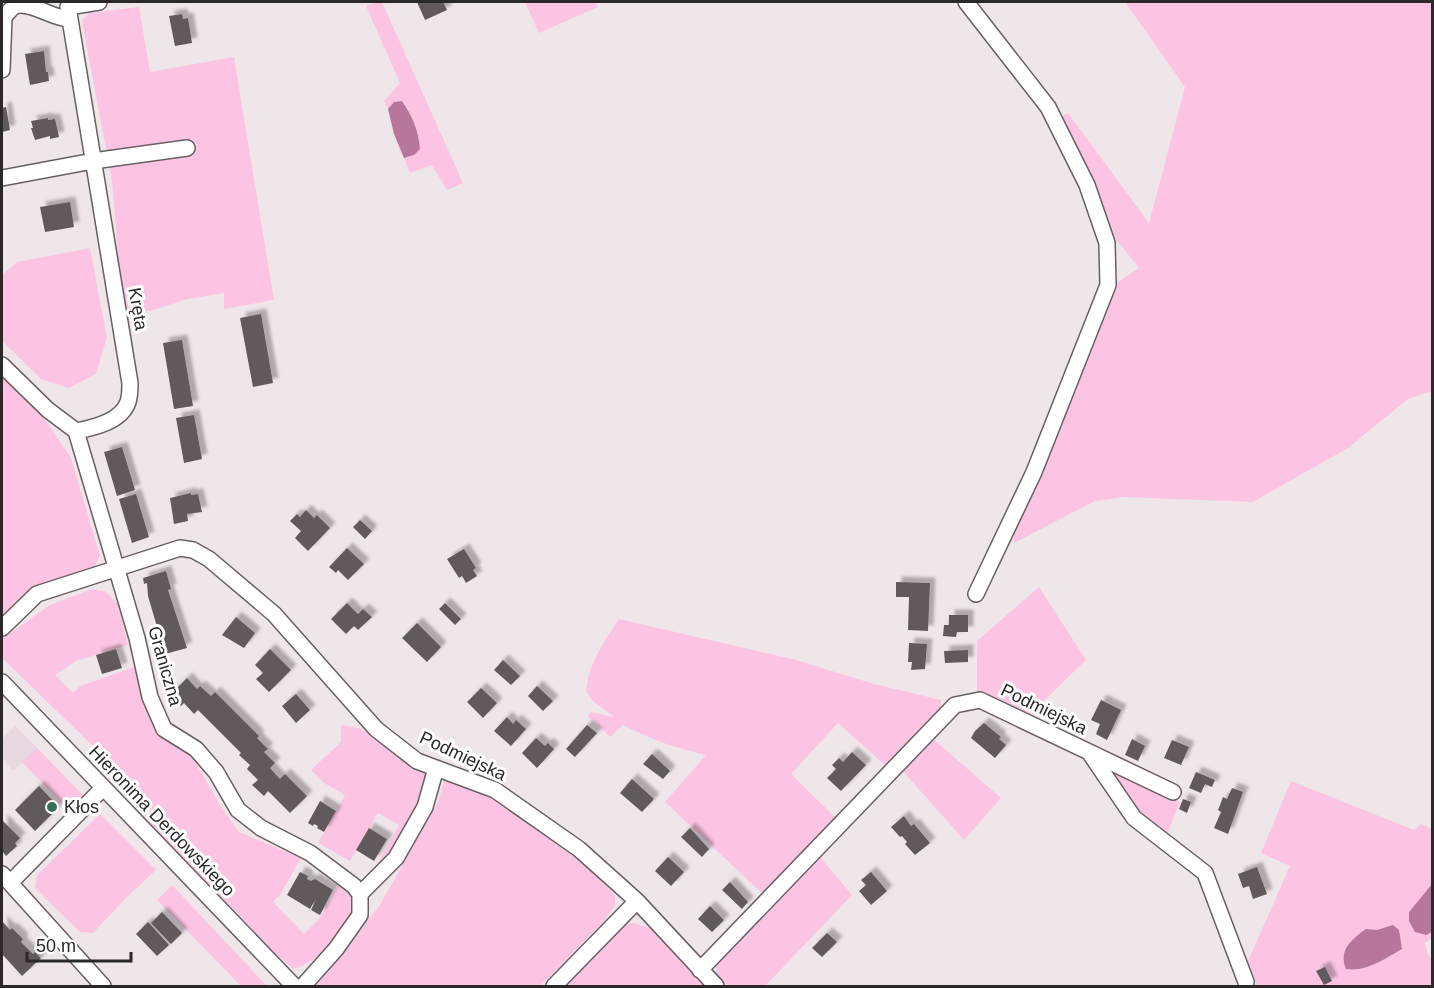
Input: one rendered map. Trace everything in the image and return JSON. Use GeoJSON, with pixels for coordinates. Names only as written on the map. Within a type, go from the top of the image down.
{"type":"FeatureCollection","features":[{"type":"Feature","properties":{"kind":"street"},"geometry":{"type":"LineString","coordinates":[[2,70],[4,16],[15,6],[27,4],[61,19],[70,19],[68,7],[99,2]]}},
{"type":"Feature","properties":{"kind":"street"},"geometry":{"type":"LineString","coordinates":[[966,2],[1048,107],[1087,185],[1107,243],[1108,285],[1034,472],[976,594]]}},
{"type":"Feature","properties":{"kind":"street","name":"Kręta"},"geometry":{"type":"LineString","coordinates":[[70,19],[130,383],[128,403],[115,417],[100,426],[76,430]]}},
{"type":"Feature","properties":{"kind":"street"},"geometry":{"type":"LineString","coordinates":[[2,178],[93,161],[187,148]]}},
{"type":"Feature","properties":{"kind":"street"},"geometry":{"type":"LineString","coordinates":[[2,365],[48,410],[76,430],[116,569],[38,594],[2,628]]}},
{"type":"Feature","properties":{"kind":"street","name":"Podmiejska"},"geometry":{"type":"LineString","coordinates":[[116,569],[180,548],[193,550],[216,565],[274,614],[376,729],[417,760],[495,790],[579,849],[637,901],[716,987]]}},
{"type":"Feature","properties":{"kind":"street","name":"Graniczna"},"geometry":{"type":"LineString","coordinates":[[116,569],[137,638],[150,697],[164,729],[196,749],[216,772],[237,810],[261,828],[310,854],[354,886],[360,894]]}},
{"type":"Feature","properties":{"kind":"street","name":"Hieronima Derdowskiego"},"geometry":{"type":"LineString","coordinates":[[2,682],[294,987]]}},
{"type":"Feature","properties":{"kind":"street","name":"Podmiejska"},"geometry":{"type":"LineString","coordinates":[[700,969],[955,705],[980,700],[1173,792]]}},
{"type":"Feature","properties":{"kind":"street","name":"Podmiejska"},"geometry":{"type":"LineString","coordinates":[[1089,752],[1134,818],[1205,873],[1246,982]]}},
{"type":"Feature","properties":{"kind":"street"},"geometry":{"type":"LineString","coordinates":[[303,987],[336,949],[360,915],[360,894],[396,858],[425,807],[435,768]]}},
{"type":"Feature","properties":{"kind":"street"},"geometry":{"type":"LineString","coordinates":[[103,788],[6,878],[104,987]]}},
{"type":"Feature","properties":{"kind":"street"},"geometry":{"type":"LineString","coordinates":[[554,987],[637,901]]}},
{"type":"Feature","properties":{"kind":"shaded area"},"geometry":{"type":"Polygon","coordinates":[[[382,2],[463,183],[447,190],[432,165],[410,173],[404,158],[414,155],[419,138],[408,109],[402,101],[394,102],[388,109],[384,101],[400,83],[366,6],[382,2]]]}},
{"type":"Feature","properties":{"kind":"shaded area"},"geometry":{"type":"Polygon","coordinates":[[[525,2],[595,2],[598,7],[539,33],[525,2]]]}},
{"type":"Feature","properties":{"kind":"shaded area"},"geometry":{"type":"Polygon","coordinates":[[[1125,2],[1432,2],[1432,391],[1408,399],[1348,448],[1253,502],[1124,497],[1095,501],[1014,543],[1013,507],[1112,286],[1139,268],[1115,238],[1059,118],[1068,113],[1149,223],[1185,87],[1125,2]]]}},
{"type":"Feature","properties":{"kind":"shaded area"},"geometry":{"type":"Polygon","coordinates":[[[139,7],[150,72],[234,57],[274,300],[224,309],[224,293],[188,299],[150,311],[127,309],[119,268],[112,181],[82,21],[89,13],[139,7]]]}},
{"type":"Feature","properties":{"kind":"shaded area"},"geometry":{"type":"Polygon","coordinates":[[[402,101],[414,124],[420,149],[414,155],[404,158],[394,134],[388,109],[394,102],[402,101]]]}},
{"type":"Feature","properties":{"kind":"shaded area"},"geometry":{"type":"Polygon","coordinates":[[[90,248],[107,338],[96,374],[69,388],[41,379],[2,341],[2,275],[17,262],[90,248]]]}},
{"type":"Feature","properties":{"kind":"shaded area"},"geometry":{"type":"Polygon","coordinates":[[[2,376],[47,422],[71,458],[100,556],[94,567],[36,589],[2,616],[2,376]]]}},
{"type":"Feature","properties":{"kind":"shaded area"},"geometry":{"type":"Polygon","coordinates":[[[1039,587],[1086,660],[1027,717],[977,692],[977,641],[1039,587]]]}},
{"type":"Feature","properties":{"kind":"shaded area"},"geometry":{"type":"Polygon","coordinates":[[[92,589],[106,592],[118,604],[128,645],[76,661],[55,675],[73,693],[80,686],[134,667],[157,727],[193,758],[220,805],[239,832],[301,858],[280,895],[273,902],[304,934],[319,919],[341,880],[356,894],[357,908],[344,926],[321,953],[303,966],[293,969],[277,955],[147,821],[136,795],[92,745],[2,658],[2,639],[50,605],[92,589]]]}},
{"type":"Feature","properties":{"kind":"shaded area"},"geometry":{"type":"Polygon","coordinates":[[[619,619],[796,660],[874,684],[941,700],[941,710],[887,767],[838,723],[791,774],[837,819],[764,895],[665,802],[706,755],[664,743],[623,725],[610,737],[588,716],[591,712],[614,717],[593,701],[586,691],[594,662],[619,619]]]}},
{"type":"Feature","properties":{"kind":"shaded area"},"geometry":{"type":"Polygon","coordinates":[[[341,725],[359,728],[381,740],[426,767],[430,776],[424,802],[388,858],[376,867],[399,825],[378,813],[350,861],[318,843],[345,795],[324,783],[311,770],[341,742],[341,725]]]}},
{"type":"Feature","properties":{"kind":"shaded area"},"geometry":{"type":"Polygon","coordinates":[[[15,726],[37,748],[13,771],[2,758],[2,739],[15,726]]]}},
{"type":"Feature","properties":{"kind":"shaded area"},"geometry":{"type":"Polygon","coordinates":[[[932,738],[1001,798],[964,840],[902,770],[932,738]]]}},
{"type":"Feature","properties":{"kind":"shaded area"},"geometry":{"type":"Polygon","coordinates":[[[37,748],[85,797],[70,812],[22,762],[37,748]]]}},
{"type":"Feature","properties":{"kind":"shaded area"},"geometry":{"type":"Polygon","coordinates":[[[1106,767],[1180,802],[1167,834],[1134,810],[1106,767]]]}},
{"type":"Feature","properties":{"kind":"shaded area"},"geometry":{"type":"Polygon","coordinates":[[[453,777],[496,798],[530,819],[594,873],[615,896],[615,906],[601,924],[540,986],[316,986],[380,905],[439,800],[444,780],[453,777]]]}},
{"type":"Feature","properties":{"kind":"shaded area"},"geometry":{"type":"Polygon","coordinates":[[[1291,781],[1414,830],[1421,824],[1432,829],[1432,884],[1409,912],[1409,921],[1426,935],[1432,932],[1432,938],[1425,943],[1432,961],[1432,986],[1257,986],[1248,961],[1290,866],[1261,853],[1291,781]]]}},
{"type":"Feature","properties":{"kind":"shaded area"},"geometry":{"type":"Polygon","coordinates":[[[100,814],[156,870],[93,933],[80,932],[35,888],[37,875],[100,814]]]}},
{"type":"Feature","properties":{"kind":"shaded area"},"geometry":{"type":"Polygon","coordinates":[[[819,856],[852,895],[765,986],[728,986],[716,973],[717,962],[819,856]]]}},
{"type":"Feature","properties":{"kind":"shaded area"},"geometry":{"type":"Polygon","coordinates":[[[1432,884],[1432,932],[1426,935],[1415,932],[1409,921],[1409,912],[1432,884]]]}},
{"type":"Feature","properties":{"kind":"shaded area"},"geometry":{"type":"Polygon","coordinates":[[[172,885],[267,986],[241,986],[157,900],[172,885]]]}},
{"type":"Feature","properties":{"kind":"shaded area"},"geometry":{"type":"Polygon","coordinates":[[[634,923],[653,929],[708,986],[564,986],[622,925],[634,923]]]}},
{"type":"Feature","properties":{"kind":"shaded area"},"geometry":{"type":"Polygon","coordinates":[[[1393,925],[1399,930],[1402,949],[1368,967],[1346,969],[1345,951],[1356,937],[1366,929],[1377,930],[1393,925]]]}},
{"type":"Feature","properties":{"kind":"building"},"geometry":{"type":"Polygon","coordinates":[[[417,2],[443,2],[447,10],[425,20],[417,2]]]}},
{"type":"Feature","properties":{"kind":"building"},"geometry":{"type":"Polygon","coordinates":[[[182,14],[183,19],[188,18],[192,43],[175,46],[169,16],[182,14]]]}},
{"type":"Feature","properties":{"kind":"building"},"geometry":{"type":"Polygon","coordinates":[[[44,51],[49,81],[30,85],[25,54],[44,51]]]}},
{"type":"Feature","properties":{"kind":"building"},"geometry":{"type":"Polygon","coordinates":[[[6,107],[10,130],[2,132],[2,108],[6,107]]]}},
{"type":"Feature","properties":{"kind":"building"},"geometry":{"type":"Polygon","coordinates":[[[48,118],[48,120],[55,119],[59,137],[50,139],[50,136],[35,140],[31,121],[48,118]]]}},
{"type":"Feature","properties":{"kind":"building"},"geometry":{"type":"Polygon","coordinates":[[[70,202],[74,227],[45,232],[40,207],[70,202]]]}},
{"type":"Feature","properties":{"kind":"building"},"geometry":{"type":"Polygon","coordinates":[[[261,314],[273,383],[253,387],[240,318],[261,314]]]}},
{"type":"Feature","properties":{"kind":"building"},"geometry":{"type":"Polygon","coordinates":[[[182,340],[193,406],[174,409],[163,343],[182,340]]]}},
{"type":"Feature","properties":{"kind":"building"},"geometry":{"type":"Polygon","coordinates":[[[194,415],[202,459],[184,463],[176,418],[194,415]]]}},
{"type":"Feature","properties":{"kind":"building"},"geometry":{"type":"Polygon","coordinates":[[[122,447],[135,490],[117,496],[104,452],[122,447]]]}},
{"type":"Feature","properties":{"kind":"building"},"geometry":{"type":"Polygon","coordinates":[[[191,493],[191,495],[198,494],[202,512],[187,514],[188,521],[174,524],[170,498],[191,493]]]}},
{"type":"Feature","properties":{"kind":"building"},"geometry":{"type":"Polygon","coordinates":[[[136,494],[149,537],[132,543],[119,499],[136,494]]]}},
{"type":"Feature","properties":{"kind":"building"},"geometry":{"type":"Polygon","coordinates":[[[306,510],[314,518],[317,515],[330,528],[308,551],[295,538],[301,531],[290,521],[297,514],[300,517],[306,510]]]}},
{"type":"Feature","properties":{"kind":"building"},"geometry":{"type":"Polygon","coordinates":[[[360,520],[372,531],[365,539],[353,527],[360,520]]]}},
{"type":"Feature","properties":{"kind":"building"},"geometry":{"type":"Polygon","coordinates":[[[347,548],[364,564],[348,580],[338,570],[336,573],[329,567],[347,548]]]}},
{"type":"Feature","properties":{"kind":"building"},"geometry":{"type":"Polygon","coordinates":[[[464,549],[476,568],[473,570],[477,576],[466,583],[462,576],[459,578],[447,559],[464,549]]]}},
{"type":"Feature","properties":{"kind":"building"},"geometry":{"type":"Polygon","coordinates":[[[166,571],[171,589],[168,590],[187,648],[165,654],[148,596],[147,583],[144,584],[143,578],[166,571]]]}},
{"type":"Feature","properties":{"kind":"building"},"geometry":{"type":"Polygon","coordinates":[[[896,582],[930,583],[928,631],[908,630],[909,597],[896,597],[896,582]]]}},
{"type":"Feature","properties":{"kind":"building"},"geometry":{"type":"Polygon","coordinates":[[[347,603],[358,614],[363,609],[372,617],[358,630],[354,626],[346,634],[331,619],[347,603]]]}},
{"type":"Feature","properties":{"kind":"building"},"geometry":{"type":"Polygon","coordinates":[[[445,603],[461,619],[455,625],[439,609],[445,603]]]}},
{"type":"Feature","properties":{"kind":"building"},"geometry":{"type":"Polygon","coordinates":[[[949,615],[968,615],[968,632],[957,632],[956,637],[943,636],[944,625],[949,625],[949,615]]]}},
{"type":"Feature","properties":{"kind":"building"},"geometry":{"type":"Polygon","coordinates":[[[236,617],[255,633],[244,648],[222,635],[236,617]]]}},
{"type":"Feature","properties":{"kind":"building"},"geometry":{"type":"Polygon","coordinates":[[[417,623],[441,647],[427,662],[402,638],[417,623]]]}},
{"type":"Feature","properties":{"kind":"building"},"geometry":{"type":"Polygon","coordinates":[[[909,643],[927,644],[925,669],[911,670],[912,662],[908,662],[909,643]]]}},
{"type":"Feature","properties":{"kind":"building"},"geometry":{"type":"Polygon","coordinates":[[[116,649],[122,668],[102,674],[96,655],[116,649]]]}},
{"type":"Feature","properties":{"kind":"building"},"geometry":{"type":"Polygon","coordinates":[[[270,649],[291,670],[269,692],[256,679],[263,673],[255,665],[270,649]]]}},
{"type":"Feature","properties":{"kind":"building"},"geometry":{"type":"Polygon","coordinates":[[[968,650],[968,662],[945,663],[944,651],[968,650]]]}},
{"type":"Feature","properties":{"kind":"building"},"geometry":{"type":"Polygon","coordinates":[[[503,660],[520,676],[511,685],[494,670],[503,660]]]}},
{"type":"Feature","properties":{"kind":"building"},"geometry":{"type":"Polygon","coordinates":[[[187,678],[197,689],[200,686],[211,696],[215,692],[259,736],[257,738],[268,749],[264,752],[275,763],[270,768],[280,779],[285,774],[307,796],[290,813],[268,791],[264,796],[252,785],[258,780],[247,769],[250,765],[198,710],[194,714],[184,703],[181,706],[170,695],[187,678]]]}},
{"type":"Feature","properties":{"kind":"building"},"geometry":{"type":"Polygon","coordinates":[[[537,686],[553,701],[543,711],[528,696],[537,686]]]}},
{"type":"Feature","properties":{"kind":"building"},"geometry":{"type":"Polygon","coordinates":[[[481,688],[497,703],[483,718],[467,702],[481,688]]]}},
{"type":"Feature","properties":{"kind":"building"},"geometry":{"type":"Polygon","coordinates":[[[296,694],[310,710],[296,723],[282,706],[296,694]]]}},
{"type":"Feature","properties":{"kind":"building"},"geometry":{"type":"Polygon","coordinates":[[[1101,700],[1121,710],[1107,740],[1096,734],[1100,724],[1091,720],[1101,700]]]}},
{"type":"Feature","properties":{"kind":"building"},"geometry":{"type":"Polygon","coordinates":[[[507,717],[513,724],[516,720],[526,729],[511,746],[494,731],[507,717]]]}},
{"type":"Feature","properties":{"kind":"building"},"geometry":{"type":"Polygon","coordinates":[[[984,723],[1001,737],[999,739],[1006,745],[995,758],[971,738],[984,723]]]}},
{"type":"Feature","properties":{"kind":"building"},"geometry":{"type":"Polygon","coordinates":[[[587,725],[597,733],[575,757],[566,749],[587,725]]]}},
{"type":"Feature","properties":{"kind":"building"},"geometry":{"type":"Polygon","coordinates":[[[536,738],[545,746],[548,743],[554,749],[537,768],[522,753],[536,738]]]}},
{"type":"Feature","properties":{"kind":"building"},"geometry":{"type":"Polygon","coordinates":[[[1132,739],[1145,746],[1138,761],[1125,755],[1132,739]]]}},
{"type":"Feature","properties":{"kind":"building"},"geometry":{"type":"Polygon","coordinates":[[[1172,740],[1189,747],[1181,765],[1164,758],[1172,740]]]}},
{"type":"Feature","properties":{"kind":"building"},"geometry":{"type":"Polygon","coordinates":[[[852,752],[866,765],[841,791],[827,778],[836,769],[832,765],[839,758],[843,762],[852,752]]]}},
{"type":"Feature","properties":{"kind":"building"},"geometry":{"type":"Polygon","coordinates":[[[652,754],[670,771],[663,779],[643,764],[652,754]]]}},
{"type":"Feature","properties":{"kind":"building"},"geometry":{"type":"Polygon","coordinates":[[[1196,772],[1215,780],[1212,787],[1205,784],[1201,793],[1189,788],[1196,772]]]}},
{"type":"Feature","properties":{"kind":"building"},"geometry":{"type":"Polygon","coordinates":[[[632,779],[654,799],[642,812],[620,793],[632,779]]]}},
{"type":"Feature","properties":{"kind":"building"},"geometry":{"type":"Polygon","coordinates":[[[39,786],[59,807],[35,831],[15,810],[39,786]]]}},
{"type":"Feature","properties":{"kind":"building"},"geometry":{"type":"Polygon","coordinates":[[[1232,788],[1243,792],[1228,834],[1214,828],[1221,812],[1218,810],[1223,797],[1227,799],[1232,788]]]}},
{"type":"Feature","properties":{"kind":"building"},"geometry":{"type":"Polygon","coordinates":[[[1183,799],[1191,802],[1187,813],[1179,809],[1183,799]]]}},
{"type":"Feature","properties":{"kind":"building"},"geometry":{"type":"Polygon","coordinates":[[[320,801],[336,811],[324,832],[317,828],[318,826],[308,823],[320,801]]]}},
{"type":"Feature","properties":{"kind":"building"},"geometry":{"type":"Polygon","coordinates":[[[904,816],[911,826],[914,824],[930,843],[915,855],[905,844],[907,842],[902,836],[900,837],[891,827],[904,816]]]}},
{"type":"Feature","properties":{"kind":"building"},"geometry":{"type":"Polygon","coordinates":[[[2,820],[20,838],[15,843],[17,846],[6,856],[2,851],[2,820]]]}},
{"type":"Feature","properties":{"kind":"building"},"geometry":{"type":"Polygon","coordinates":[[[369,828],[387,839],[374,861],[356,850],[369,828]]]}},
{"type":"Feature","properties":{"kind":"building"},"geometry":{"type":"Polygon","coordinates":[[[690,828],[709,849],[702,857],[681,837],[690,828]]]}},
{"type":"Feature","properties":{"kind":"building"},"geometry":{"type":"Polygon","coordinates":[[[668,857],[684,872],[671,886],[655,871],[668,857]]]}},
{"type":"Feature","properties":{"kind":"building"},"geometry":{"type":"Polygon","coordinates":[[[1257,867],[1267,894],[1253,899],[1249,886],[1243,888],[1238,874],[1257,867]]]}},
{"type":"Feature","properties":{"kind":"building"},"geometry":{"type":"Polygon","coordinates":[[[300,872],[308,876],[307,879],[311,881],[315,879],[333,890],[320,915],[311,910],[316,899],[310,909],[287,895],[300,872]]]}},
{"type":"Feature","properties":{"kind":"building"},"geometry":{"type":"Polygon","coordinates":[[[871,872],[887,891],[871,905],[859,891],[866,885],[861,880],[871,872]]]}},
{"type":"Feature","properties":{"kind":"building"},"geometry":{"type":"Polygon","coordinates":[[[730,882],[748,902],[742,909],[722,890],[730,882]]]}},
{"type":"Feature","properties":{"kind":"building"},"geometry":{"type":"Polygon","coordinates":[[[710,906],[724,920],[712,932],[698,919],[710,906]]]}},
{"type":"Feature","properties":{"kind":"building"},"geometry":{"type":"Polygon","coordinates":[[[162,912],[182,933],[171,944],[151,923],[162,912]]]}},
{"type":"Feature","properties":{"kind":"building"},"geometry":{"type":"Polygon","coordinates":[[[2,921],[23,939],[21,942],[33,954],[35,952],[41,958],[22,976],[2,954],[2,921]]]}},
{"type":"Feature","properties":{"kind":"building"},"geometry":{"type":"Polygon","coordinates":[[[148,922],[169,945],[157,956],[136,934],[148,922]]]}},
{"type":"Feature","properties":{"kind":"building"},"geometry":{"type":"Polygon","coordinates":[[[827,933],[837,942],[822,957],[812,948],[827,933]]]}},
{"type":"Feature","properties":{"kind":"building"},"geometry":{"type":"Polygon","coordinates":[[[1325,967],[1332,981],[1324,985],[1316,971],[1325,967]]]}},
{"type":"Feature","properties":{"kind":"place","name":"Kłos"},"geometry":{"type":"Point","coordinates":[52,807]}}]}
